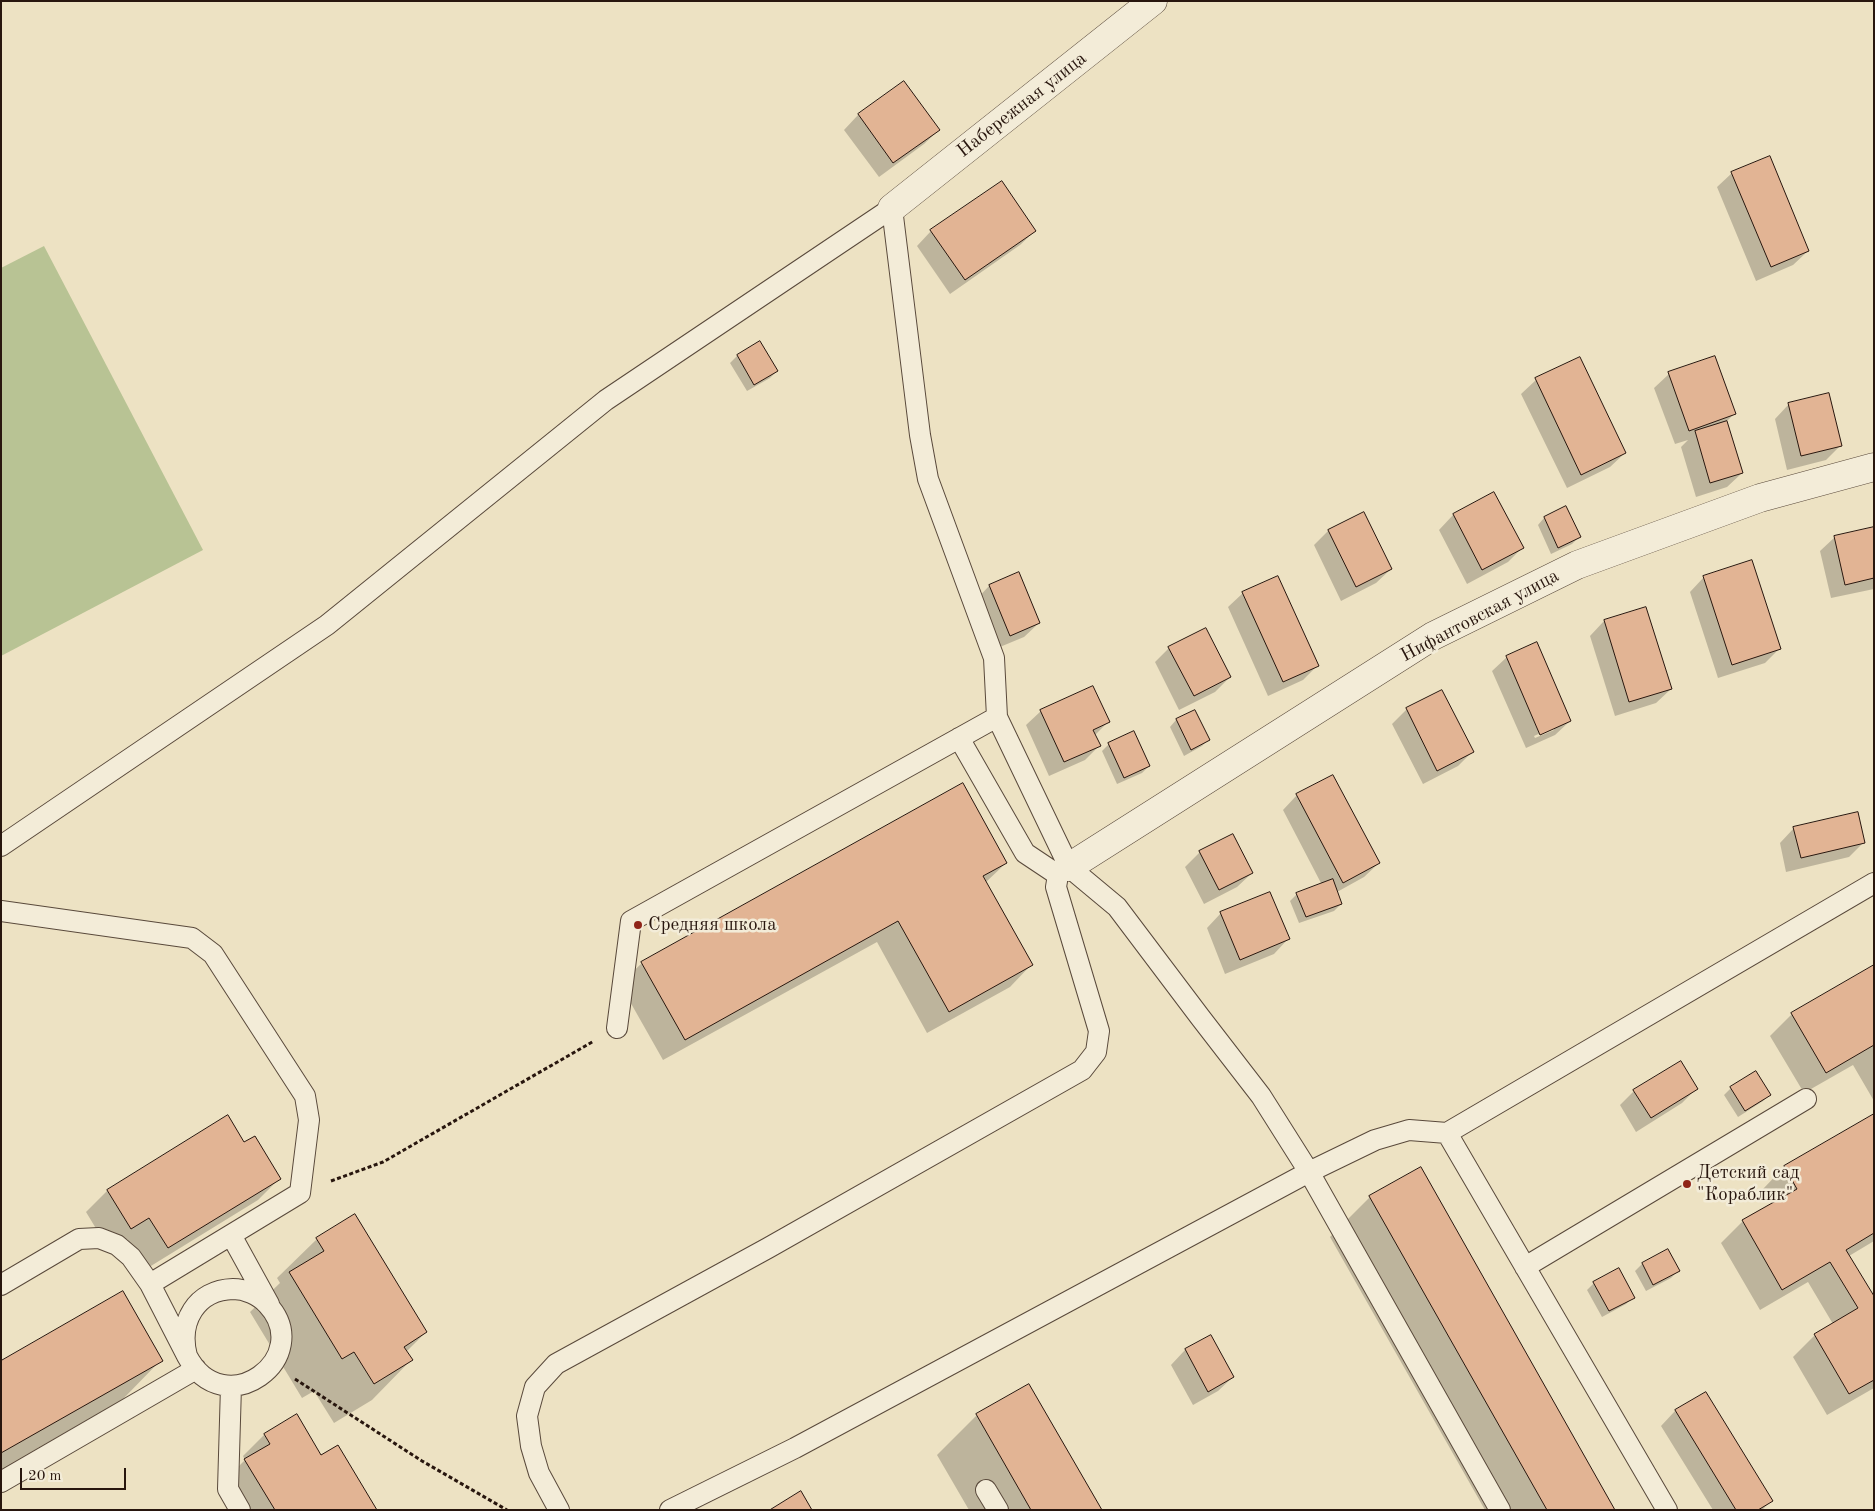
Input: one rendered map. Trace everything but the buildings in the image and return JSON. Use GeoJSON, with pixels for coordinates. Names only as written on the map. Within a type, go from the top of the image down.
{"type":"FeatureCollection","features":[{"type":"Feature","properties":{"kind":"street","name":"Набережная улица"},"geometry":{"type":"LineString","coordinates":[[892,208],[1153,1]]}},
{"type":"Feature","properties":{"kind":"street","name":"Нифантовская улица"},"geometry":{"type":"LineString","coordinates":[[1064,871],[1433,636],[1480,611],[1577,565],[1604,555],[1760,498],[1874,467]]}},
{"type":"Feature","properties":{"kind":"lane"},"geometry":{"type":"LineString","coordinates":[[1,846],[327,625],[606,400],[892,208],[920,435],[928,479],[994,658],[997,717],[1064,871]]}},
{"type":"Feature","properties":{"kind":"lane"},"geometry":{"type":"LineString","coordinates":[[617,1028],[631,921],[997,717]]}},
{"type":"Feature","properties":{"kind":"lane"},"geometry":{"type":"LineString","coordinates":[[959,738],[1025,853],[1064,871],[1117,907],[1261,1096],[1309,1172],[1500,1510]]}},
{"type":"Feature","properties":{"kind":"lane"},"geometry":{"type":"LineString","coordinates":[[559,1510],[538,1473],[531,1446],[527,1416],[535,1387],[556,1364],[768,1248],[1082,1070],[1096,1052],[1099,1031],[1056,887],[1064,871]]}},
{"type":"Feature","properties":{"kind":"lane"},"geometry":{"type":"LineString","coordinates":[[670,1510],[804,1443],[1309,1172],[1375,1140],[1409,1130],[1447,1133],[1874,883]]}},
{"type":"Feature","properties":{"kind":"lane"},"geometry":{"type":"LineString","coordinates":[[1,911],[192,938],[213,954],[305,1096],[309,1120],[300,1193],[150,1284]]}},
{"type":"Feature","properties":{"kind":"lane"},"geometry":{"type":"LineString","coordinates":[[1525,1267],[1806,1099]]}},
{"type":"Feature","properties":{"kind":"lane"},"geometry":{"type":"LineString","coordinates":[[1447,1133],[1667,1510]]}},
{"type":"Feature","properties":{"kind":"lane"},"geometry":{"type":"LineString","coordinates":[[1,1285],[79,1239],[99,1238],[117,1245],[131,1257],[150,1284],[192,1362],[208,1380],[231,1386],[239,1386],[261,1377],[272,1365],[279,1351],[281,1335],[274,1312],[231,1235]]}},
{"type":"Feature","properties":{"kind":"lane"},"geometry":{"type":"LineString","coordinates":[[192,1362],[184,1340],[186,1324],[198,1303],[211,1294],[226,1290],[242,1290],[264,1300],[274,1312]]}},
{"type":"Feature","properties":{"kind":"lane"},"geometry":{"type":"LineString","coordinates":[[1,1482],[192,1362]]}},
{"type":"Feature","properties":{"kind":"lane"},"geometry":{"type":"LineString","coordinates":[[231,1386],[228,1489],[240,1510]]}},
{"type":"Feature","properties":{"kind":"lane"},"geometry":{"type":"LineString","coordinates":[[986,1490],[998,1510]]}},
{"type":"Feature","properties":{"kind":"path"},"geometry":{"type":"LineString","coordinates":[[300,1193],[383,1162],[617,1028]]}},
{"type":"Feature","properties":{"kind":"path"},"geometry":{"type":"LineString","coordinates":[[272,1365],[422,1461],[507,1510]]}},
{"type":"Feature","properties":{"kind":"green space"},"geometry":{"type":"Polygon","coordinates":[[[44,246],[203,550],[1,656],[1,268],[44,246]]]}},
{"type":"Feature","properties":{"kind":"place","name":"Средняя школа"},"geometry":{"type":"Point","coordinates":[638,925]}},
{"type":"Feature","properties":{"kind":"place","name":"Детский сад \"Кораблик\""},"geometry":{"type":"Point","coordinates":[1687,1184]}}]}
